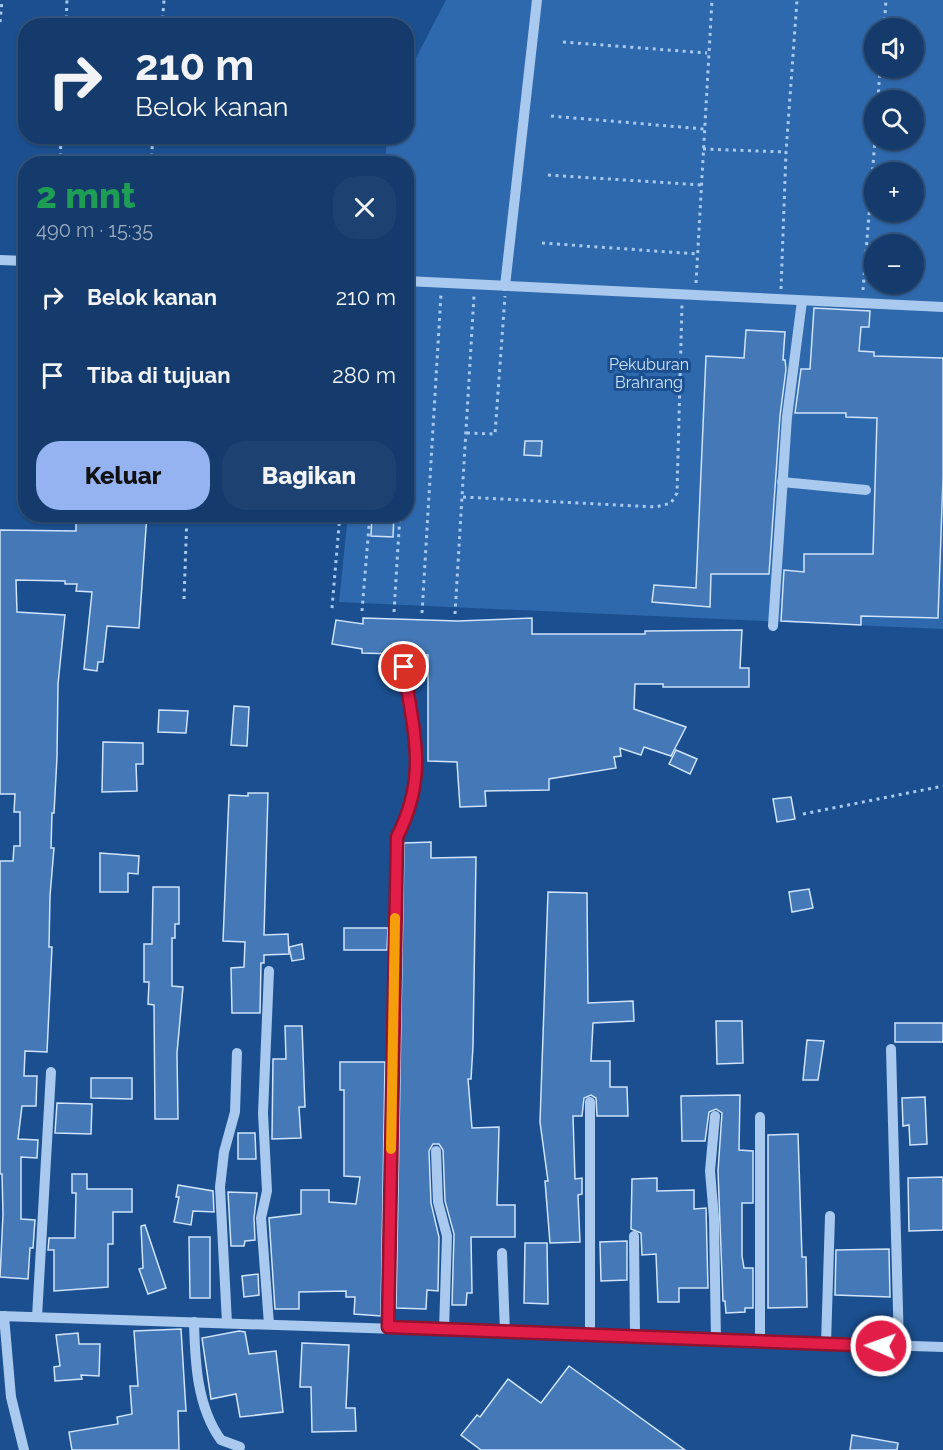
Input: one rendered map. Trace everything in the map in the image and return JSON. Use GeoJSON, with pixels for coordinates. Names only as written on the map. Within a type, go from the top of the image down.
{"type":"FeatureCollection","features":[{"type":"Feature","properties":{"kind":"street"},"geometry":{"type":"LineString","coordinates":[[505,286],[537,0]]}},
{"type":"Feature","properties":{"kind":"street"},"geometry":{"type":"LineString","coordinates":[[0,260],[18,261]]}},
{"type":"Feature","properties":{"kind":"street"},"geometry":{"type":"LineString","coordinates":[[414,281],[943,307]]}},
{"type":"Feature","properties":{"kind":"street"},"geometry":{"type":"LineString","coordinates":[[772,626],[787,417],[802,301]]}},
{"type":"Feature","properties":{"kind":"street"},"geometry":{"type":"LineString","coordinates":[[782,482],[866,490]]}},
{"type":"Feature","properties":{"kind":"street"},"geometry":{"type":"LineString","coordinates":[[388,1327],[397,837],[409,814],[418,773],[404,667]]}},
{"type":"Feature","properties":{"kind":"street"},"geometry":{"type":"LineString","coordinates":[[269,971],[263,1113],[267,1191],[261,1218],[269,1324]]}},
{"type":"Feature","properties":{"kind":"street"},"geometry":{"type":"LineString","coordinates":[[891,1049],[899,1347]]}},
{"type":"Feature","properties":{"kind":"street"},"geometry":{"type":"LineString","coordinates":[[227,1323],[220,1199],[224,1152],[236,1112],[237,1053]]}},
{"type":"Feature","properties":{"kind":"street"},"geometry":{"type":"LineString","coordinates":[[37,1317],[51,1072]]}},
{"type":"Feature","properties":{"kind":"street"},"geometry":{"type":"LineString","coordinates":[[590,1102],[590,1335]]}},
{"type":"Feature","properties":{"kind":"street"},"geometry":{"type":"LineString","coordinates":[[715,1116],[710,1171],[714,1218],[716,1341]]}},
{"type":"Feature","properties":{"kind":"street"},"geometry":{"type":"LineString","coordinates":[[760,1117],[760,1341]]}},
{"type":"Feature","properties":{"kind":"street"},"geometry":{"type":"LineString","coordinates":[[436,1152],[438,1202],[447,1236],[444,1330]]}},
{"type":"Feature","properties":{"kind":"street"},"geometry":{"type":"LineString","coordinates":[[826,1344],[830,1216]]}},
{"type":"Feature","properties":{"kind":"street"},"geometry":{"type":"LineString","coordinates":[[634,1236],[635,1336]]}},
{"type":"Feature","properties":{"kind":"street"},"geometry":{"type":"LineString","coordinates":[[502,1253],[506,1332]]}},
{"type":"Feature","properties":{"kind":"street"},"geometry":{"type":"LineString","coordinates":[[24,1450],[11,1397],[2,1316],[943,1347]]}},
{"type":"Feature","properties":{"kind":"street"},"geometry":{"type":"LineString","coordinates":[[194,1322],[195,1367],[209,1418],[221,1440],[240,1447]]}},
{"type":"Feature","properties":{"kind":"path"},"geometry":{"type":"LineString","coordinates":[[0,22],[2,0]]}},
{"type":"Feature","properties":{"kind":"path"},"geometry":{"type":"LineString","coordinates":[[66,18],[67,0]]}},
{"type":"Feature","properties":{"kind":"path"},"geometry":{"type":"LineString","coordinates":[[163,18],[164,0]]}},
{"type":"Feature","properties":{"kind":"path"},"geometry":{"type":"LineString","coordinates":[[695,295],[707,53],[712,0]]}},
{"type":"Feature","properties":{"kind":"path"},"geometry":{"type":"LineString","coordinates":[[780,299],[786,152],[797,0]]}},
{"type":"Feature","properties":{"kind":"path"},"geometry":{"type":"LineString","coordinates":[[885,18],[886,0]]}},
{"type":"Feature","properties":{"kind":"path"},"geometry":{"type":"LineString","coordinates":[[563,42],[707,53]]}},
{"type":"Feature","properties":{"kind":"path"},"geometry":{"type":"LineString","coordinates":[[551,116],[704,129]]}},
{"type":"Feature","properties":{"kind":"path"},"geometry":{"type":"LineString","coordinates":[[703,149],[786,152]]}},
{"type":"Feature","properties":{"kind":"path"},"geometry":{"type":"LineString","coordinates":[[862,303],[874,150]]}},
{"type":"Feature","properties":{"kind":"path"},"geometry":{"type":"LineString","coordinates":[[548,175],[701,185]]}},
{"type":"Feature","properties":{"kind":"path"},"geometry":{"type":"LineString","coordinates":[[542,243],[698,255]]}},
{"type":"Feature","properties":{"kind":"path"},"geometry":{"type":"LineString","coordinates":[[422,613],[441,283]]}},
{"type":"Feature","properties":{"kind":"path"},"geometry":{"type":"LineString","coordinates":[[455,614],[474,285]]}},
{"type":"Feature","properties":{"kind":"path"},"geometry":{"type":"LineString","coordinates":[[466,433],[495,434],[505,286]]}},
{"type":"Feature","properties":{"kind":"path"},"geometry":{"type":"LineString","coordinates":[[463,497],[656,507],[671,503],[677,493],[683,294]]}},
{"type":"Feature","properties":{"kind":"path"},"geometry":{"type":"LineString","coordinates":[[184,599],[187,522]]}},
{"type":"Feature","properties":{"kind":"path"},"geometry":{"type":"LineString","coordinates":[[332,608],[339,522]]}},
{"type":"Feature","properties":{"kind":"path"},"geometry":{"type":"LineString","coordinates":[[362,611],[369,522]]}},
{"type":"Feature","properties":{"kind":"path"},"geometry":{"type":"LineString","coordinates":[[394,612],[400,522]]}},
{"type":"Feature","properties":{"kind":"path"},"geometry":{"type":"LineString","coordinates":[[803,814],[943,786]]}},
{"type":"Feature","properties":{"kind":"green space","name":"Pekuburan Brahrang"},"geometry":{"type":"Polygon","coordinates":[[[446,0],[943,0],[943,629],[339,602],[347,522],[414,522],[414,156],[386,156],[386,144],[414,144],[414,62],[446,0]]]}},
{"type":"Feature","properties":{"kind":"building"},"geometry":{"type":"Polygon","coordinates":[[[814,308],[870,311],[869,327],[861,327],[859,351],[874,352],[874,356],[943,358],[943,478],[938,618],[861,616],[861,625],[781,621],[784,570],[804,572],[804,554],[873,554],[877,418],[846,417],[846,413],[795,413],[801,369],[810,369],[814,308]]]}},
{"type":"Feature","properties":{"kind":"building"},"geometry":{"type":"Polygon","coordinates":[[[746,330],[785,332],[783,360],[785,360],[786,369],[780,416],[769,574],[711,574],[710,607],[652,602],[654,585],[696,588],[706,356],[744,358],[746,330]]]}},
{"type":"Feature","properties":{"kind":"building"},"geometry":{"type":"Polygon","coordinates":[[[525,441],[542,441],[541,456],[524,455],[525,441]]]}},
{"type":"Feature","properties":{"kind":"building"},"geometry":{"type":"Polygon","coordinates":[[[76,522],[146,522],[139,628],[107,626],[103,662],[98,662],[97,671],[84,669],[92,592],[76,591],[77,584],[65,584],[65,581],[16,580],[17,612],[65,615],[58,684],[57,757],[54,813],[52,813],[51,848],[54,848],[49,947],[52,947],[47,1052],[25,1051],[24,1076],[37,1076],[36,1106],[22,1106],[18,1139],[38,1140],[37,1158],[21,1157],[21,1219],[35,1220],[33,1248],[30,1248],[28,1279],[0,1277],[3,1214],[2,1174],[0,1174],[0,861],[13,861],[14,846],[20,846],[20,812],[14,812],[15,794],[0,794],[0,530],[76,531],[76,522]]]}},
{"type":"Feature","properties":{"kind":"building"},"geometry":{"type":"Polygon","coordinates":[[[372,522],[394,522],[393,537],[371,536],[372,522]]]}},
{"type":"Feature","properties":{"kind":"building"},"geometry":{"type":"Polygon","coordinates":[[[363,618],[458,621],[532,618],[532,634],[645,634],[645,631],[742,630],[740,668],[749,668],[749,687],[663,687],[663,684],[635,684],[634,709],[686,727],[671,756],[644,747],[641,755],[620,748],[621,756],[614,757],[616,768],[549,779],[549,790],[485,791],[486,806],[460,807],[457,762],[428,761],[428,655],[362,653],[362,649],[332,644],[336,620],[363,624],[363,618]]]}},
{"type":"Feature","properties":{"kind":"building"},"geometry":{"type":"Polygon","coordinates":[[[234,706],[249,707],[247,746],[231,745],[234,706]]]}},
{"type":"Feature","properties":{"kind":"building"},"geometry":{"type":"Polygon","coordinates":[[[159,710],[188,711],[186,733],[158,732],[159,710]]]}},
{"type":"Feature","properties":{"kind":"building"},"geometry":{"type":"Polygon","coordinates":[[[103,742],[143,743],[143,764],[136,764],[137,791],[102,792],[103,742]]]}},
{"type":"Feature","properties":{"kind":"building"},"geometry":{"type":"Polygon","coordinates":[[[676,750],[697,759],[690,774],[669,764],[676,750]]]}},
{"type":"Feature","properties":{"kind":"building"},"geometry":{"type":"Polygon","coordinates":[[[248,793],[268,793],[264,935],[288,934],[289,954],[264,955],[264,963],[261,963],[260,1013],[232,1013],[231,968],[244,967],[245,942],[223,941],[229,795],[248,796],[248,793]]]}},
{"type":"Feature","properties":{"kind":"building"},"geometry":{"type":"Polygon","coordinates":[[[791,797],[795,819],[777,822],[773,799],[791,797]]]}},
{"type":"Feature","properties":{"kind":"building"},"geometry":{"type":"Polygon","coordinates":[[[431,842],[431,858],[476,857],[473,1046],[471,1079],[468,1079],[472,1128],[499,1127],[497,1205],[515,1205],[515,1237],[471,1237],[472,1293],[467,1293],[466,1305],[452,1305],[454,1234],[445,1201],[443,1150],[439,1144],[433,1144],[429,1151],[431,1203],[439,1237],[438,1291],[427,1290],[426,1309],[396,1308],[404,843],[431,842]]]}},
{"type":"Feature","properties":{"kind":"building"},"geometry":{"type":"Polygon","coordinates":[[[100,853],[139,856],[138,874],[128,873],[128,892],[100,892],[100,853]]]}},
{"type":"Feature","properties":{"kind":"building"},"geometry":{"type":"Polygon","coordinates":[[[153,887],[179,887],[179,924],[175,924],[175,938],[172,938],[172,986],[183,987],[177,1053],[178,1119],[155,1119],[154,1005],[148,1004],[149,982],[144,982],[144,944],[152,944],[153,887]]]}},
{"type":"Feature","properties":{"kind":"building"},"geometry":{"type":"Polygon","coordinates":[[[809,889],[813,908],[792,912],[789,892],[809,889]]]}},
{"type":"Feature","properties":{"kind":"building"},"geometry":{"type":"Polygon","coordinates":[[[548,892],[587,893],[588,1003],[633,1001],[634,1021],[593,1023],[591,1061],[610,1061],[610,1087],[627,1087],[628,1116],[597,1116],[596,1098],[591,1095],[584,1098],[582,1116],[573,1116],[575,1179],[582,1178],[582,1194],[578,1195],[580,1242],[550,1243],[545,1181],[548,1181],[540,1122],[548,892]]]}},
{"type":"Feature","properties":{"kind":"building"},"geometry":{"type":"Polygon","coordinates":[[[344,928],[388,928],[387,950],[344,950],[344,928]]]}},
{"type":"Feature","properties":{"kind":"building"},"geometry":{"type":"Polygon","coordinates":[[[302,944],[304,959],[292,961],[289,947],[302,944]]]}},
{"type":"Feature","properties":{"kind":"building"},"geometry":{"type":"Polygon","coordinates":[[[716,1021],[742,1021],[743,1063],[717,1064],[716,1021]]]}},
{"type":"Feature","properties":{"kind":"building"},"geometry":{"type":"Polygon","coordinates":[[[895,1023],[943,1023],[943,1042],[895,1042],[895,1023]]]}},
{"type":"Feature","properties":{"kind":"building"},"geometry":{"type":"Polygon","coordinates":[[[285,1026],[302,1026],[305,1107],[299,1107],[301,1138],[272,1139],[273,1059],[286,1059],[285,1026]]]}},
{"type":"Feature","properties":{"kind":"building"},"geometry":{"type":"Polygon","coordinates":[[[807,1040],[824,1041],[818,1080],[803,1080],[807,1040]]]}},
{"type":"Feature","properties":{"kind":"building"},"geometry":{"type":"Polygon","coordinates":[[[340,1062],[385,1062],[381,1316],[354,1314],[355,1297],[346,1297],[346,1291],[299,1292],[299,1309],[275,1309],[269,1218],[301,1214],[301,1190],[329,1190],[329,1202],[356,1204],[360,1177],[344,1176],[344,1090],[340,1090],[340,1062]]]}},
{"type":"Feature","properties":{"kind":"building"},"geometry":{"type":"Polygon","coordinates":[[[91,1078],[132,1078],[132,1099],[91,1098],[91,1078]]]}},
{"type":"Feature","properties":{"kind":"building"},"geometry":{"type":"Polygon","coordinates":[[[740,1095],[739,1150],[753,1151],[753,1203],[742,1203],[742,1256],[744,1268],[753,1268],[753,1308],[745,1308],[745,1312],[726,1313],[725,1301],[723,1301],[718,1171],[722,1113],[716,1109],[709,1112],[705,1141],[682,1141],[681,1096],[740,1095]]]}},
{"type":"Feature","properties":{"kind":"building"},"geometry":{"type":"Polygon","coordinates":[[[925,1097],[927,1144],[910,1145],[909,1125],[903,1126],[902,1098],[925,1097]]]}},
{"type":"Feature","properties":{"kind":"building"},"geometry":{"type":"Polygon","coordinates":[[[57,1103],[92,1104],[91,1134],[55,1133],[57,1103]]]}},
{"type":"Feature","properties":{"kind":"building"},"geometry":{"type":"Polygon","coordinates":[[[238,1133],[255,1133],[256,1159],[238,1159],[238,1133]]]}},
{"type":"Feature","properties":{"kind":"building"},"geometry":{"type":"Polygon","coordinates":[[[798,1134],[802,1257],[806,1257],[807,1307],[768,1308],[768,1135],[798,1134]]]}},
{"type":"Feature","properties":{"kind":"building"},"geometry":{"type":"Polygon","coordinates":[[[72,1174],[87,1174],[87,1189],[132,1189],[132,1212],[113,1212],[113,1244],[108,1244],[108,1287],[54,1291],[54,1250],[48,1250],[49,1238],[75,1238],[76,1193],[72,1193],[72,1174]]]}},
{"type":"Feature","properties":{"kind":"building"},"geometry":{"type":"Polygon","coordinates":[[[943,1177],[943,1230],[909,1231],[908,1178],[943,1177]]]}},
{"type":"Feature","properties":{"kind":"building"},"geometry":{"type":"Polygon","coordinates":[[[657,1178],[657,1191],[694,1190],[694,1209],[706,1208],[708,1288],[679,1288],[679,1302],[658,1302],[656,1254],[642,1255],[641,1233],[631,1229],[632,1179],[657,1178]]]}},
{"type":"Feature","properties":{"kind":"building"},"geometry":{"type":"Polygon","coordinates":[[[178,1185],[213,1191],[214,1212],[193,1211],[191,1225],[174,1222],[179,1197],[176,1197],[178,1185]]]}},
{"type":"Feature","properties":{"kind":"building"},"geometry":{"type":"Polygon","coordinates":[[[228,1192],[257,1193],[254,1218],[255,1240],[245,1241],[244,1246],[231,1246],[228,1192]]]}},
{"type":"Feature","properties":{"kind":"building"},"geometry":{"type":"Polygon","coordinates":[[[145,1225],[166,1288],[148,1294],[139,1269],[143,1268],[141,1226],[145,1225]]]}},
{"type":"Feature","properties":{"kind":"building"},"geometry":{"type":"Polygon","coordinates":[[[189,1237],[210,1237],[210,1298],[190,1298],[189,1237]]]}},
{"type":"Feature","properties":{"kind":"building"},"geometry":{"type":"Polygon","coordinates":[[[627,1241],[627,1280],[601,1281],[600,1242],[627,1241]]]}},
{"type":"Feature","properties":{"kind":"building"},"geometry":{"type":"Polygon","coordinates":[[[525,1243],[547,1243],[548,1304],[524,1303],[525,1243]]]}},
{"type":"Feature","properties":{"kind":"building"},"geometry":{"type":"Polygon","coordinates":[[[889,1249],[890,1297],[835,1295],[836,1250],[889,1249]]]}},
{"type":"Feature","properties":{"kind":"building"},"geometry":{"type":"Polygon","coordinates":[[[258,1274],[259,1295],[244,1297],[242,1276],[258,1274]]]}},
{"type":"Feature","properties":{"kind":"building"},"geometry":{"type":"Polygon","coordinates":[[[181,1329],[186,1411],[178,1411],[179,1450],[72,1450],[69,1432],[118,1424],[117,1417],[132,1414],[130,1386],[138,1386],[134,1331],[181,1329]]]}},
{"type":"Feature","properties":{"kind":"building"},"geometry":{"type":"Polygon","coordinates":[[[239,1331],[245,1332],[249,1354],[276,1351],[283,1412],[240,1417],[236,1394],[211,1399],[202,1338],[239,1331]]]}},
{"type":"Feature","properties":{"kind":"building"},"geometry":{"type":"Polygon","coordinates":[[[78,1333],[79,1344],[100,1344],[99,1376],[81,1375],[82,1379],[55,1381],[54,1367],[60,1366],[56,1335],[78,1333]]]}},
{"type":"Feature","properties":{"kind":"building"},"geometry":{"type":"Polygon","coordinates":[[[302,1343],[349,1345],[346,1408],[355,1408],[356,1431],[312,1432],[311,1387],[300,1387],[302,1343]]]}},
{"type":"Feature","properties":{"kind":"building"},"geometry":{"type":"Polygon","coordinates":[[[569,1366],[685,1450],[481,1450],[461,1435],[477,1415],[480,1417],[508,1379],[541,1403],[569,1366]]]}},
{"type":"Feature","properties":{"kind":"building"},"geometry":{"type":"Polygon","coordinates":[[[852,1435],[898,1443],[897,1450],[850,1450],[852,1435]]]}},
{"type":"Feature","properties":{"kind":"slow traffic"},"geometry":{"type":"LineString","coordinates":[[391,1149],[395,918]]}},
{"type":"Feature","properties":{"kind":"route"},"geometry":{"type":"LineString","coordinates":[[404,667],[418,773],[409,814],[397,837],[395,873],[388,1327],[881,1346]]}}]}
